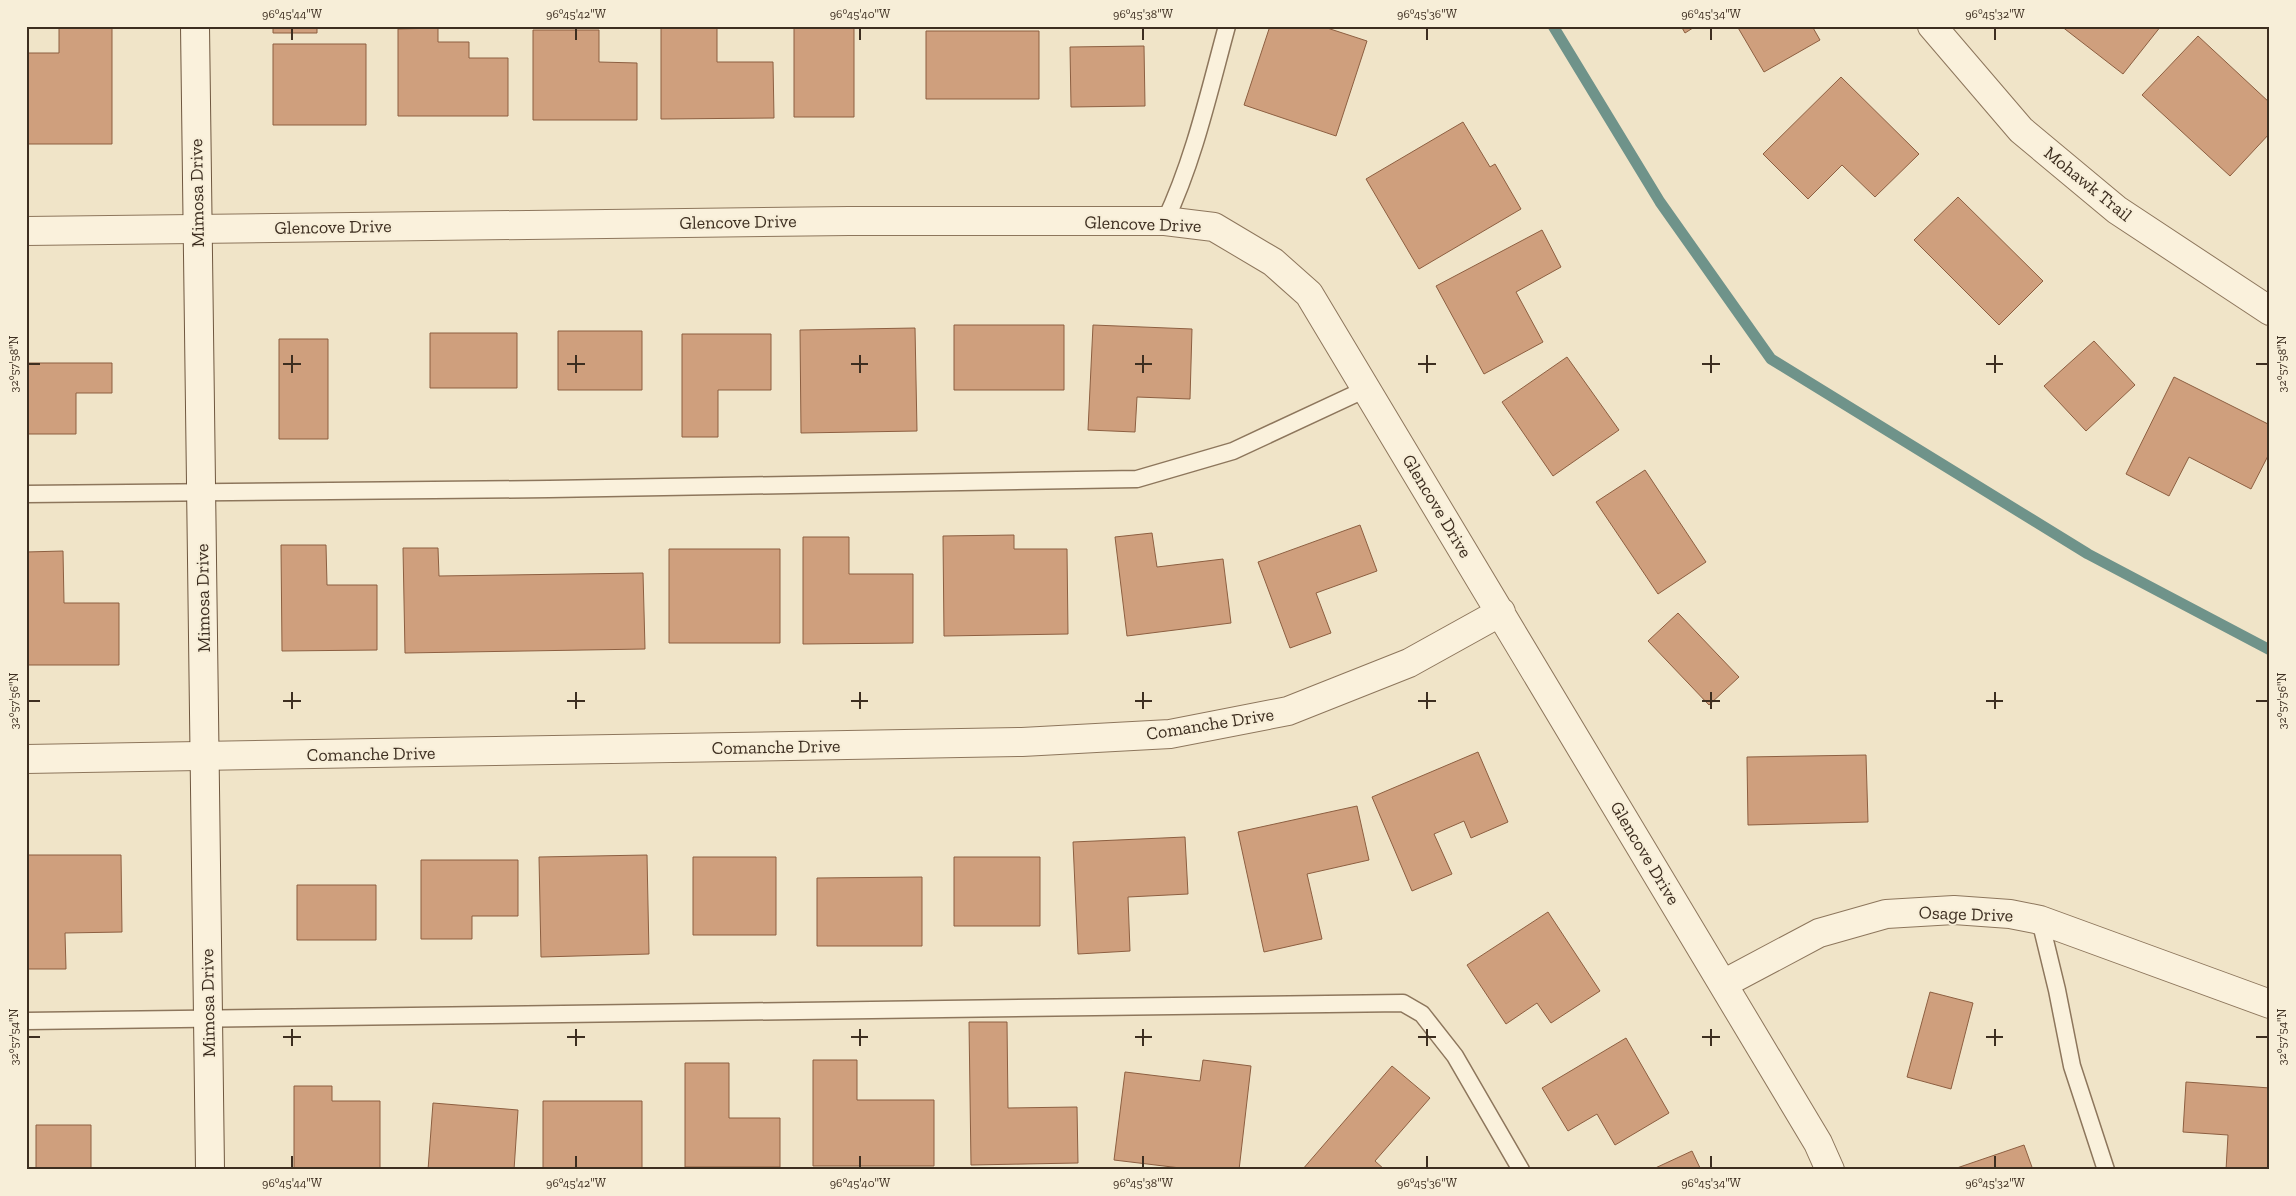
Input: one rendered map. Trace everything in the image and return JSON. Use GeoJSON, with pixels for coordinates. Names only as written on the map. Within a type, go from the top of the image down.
{"type":"FeatureCollection","features":[{"type":"Feature","properties":{"kind":"street","name":"Mimosa Drive"},"geometry":{"type":"LineString","coordinates":[[195,26],[210,1170]]}},
{"type":"Feature","properties":{"kind":"street","name":"Mohawk Trail"},"geometry":{"type":"LineString","coordinates":[[1932,26],[2021,130],[2117,210],[2270,311]]}},
{"type":"Feature","properties":{"kind":"street","name":"Glencove Drive"},"geometry":{"type":"LineString","coordinates":[[26,232],[830,221],[1165,221],[1214,227],[1273,262],[1309,294],[1818,1143],[1830,1170]]}},
{"type":"Feature","properties":{"kind":"street","name":"Comanche Drive"},"geometry":{"type":"LineString","coordinates":[[26,759],[1012,742],[1170,734],[1288,711],[1409,663],[1501,612]]}},
{"type":"Feature","properties":{"kind":"street","name":"Osage Drive"},"geometry":{"type":"LineString","coordinates":[[1723,984],[1819,933],[1886,914],[1954,910],[2010,914],[2040,920],[2270,1004]]}},
{"type":"Feature","properties":{"kind":"lane"},"geometry":{"type":"LineString","coordinates":[[1165,221],[1179,191],[1190,159],[1227,26]]}},
{"type":"Feature","properties":{"kind":"lane"},"geometry":{"type":"LineString","coordinates":[[26,494],[558,489],[1137,479],[1233,451],[1366,389]]}},
{"type":"Feature","properties":{"kind":"lane"},"geometry":{"type":"LineString","coordinates":[[2040,920],[2072,1066],[2106,1170]]}},
{"type":"Feature","properties":{"kind":"lane"},"geometry":{"type":"LineString","coordinates":[[26,1021],[1403,1003],[1422,1014],[1455,1056],[1521,1170]]}},
{"type":"Feature","properties":{"kind":"building"},"geometry":{"type":"Polygon","coordinates":[[[59,26],[112,26],[112,144],[26,144],[26,53],[59,53],[59,26]]]}},
{"type":"Feature","properties":{"kind":"building"},"geometry":{"type":"Polygon","coordinates":[[[273,26],[317,26],[317,33],[273,33],[273,26]]]}},
{"type":"Feature","properties":{"kind":"building"},"geometry":{"type":"Polygon","coordinates":[[[661,26],[717,26],[717,62],[773,62],[774,118],[661,119],[661,26]]]}},
{"type":"Feature","properties":{"kind":"building"},"geometry":{"type":"Polygon","coordinates":[[[794,26],[854,26],[854,117],[794,117],[794,26]]]}},
{"type":"Feature","properties":{"kind":"building"},"geometry":{"type":"Polygon","coordinates":[[[1270,26],[1321,26],[1367,41],[1336,136],[1244,105],[1270,26]]]}},
{"type":"Feature","properties":{"kind":"building"},"geometry":{"type":"Polygon","coordinates":[[[1681,26],[1696,26],[1685,33],[1681,26]]]}},
{"type":"Feature","properties":{"kind":"building"},"geometry":{"type":"Polygon","coordinates":[[[1737,26],[1812,26],[1820,40],[1764,72],[1737,26]]]}},
{"type":"Feature","properties":{"kind":"building"},"geometry":{"type":"Polygon","coordinates":[[[2061,26],[2161,26],[2123,74],[2061,26]]]}},
{"type":"Feature","properties":{"kind":"building"},"geometry":{"type":"Polygon","coordinates":[[[438,28],[438,42],[469,42],[469,58],[508,58],[508,116],[398,116],[398,29],[438,28]]]}},
{"type":"Feature","properties":{"kind":"building"},"geometry":{"type":"Polygon","coordinates":[[[533,30],[599,30],[599,62],[637,63],[637,120],[533,120],[533,30]]]}},
{"type":"Feature","properties":{"kind":"building"},"geometry":{"type":"Polygon","coordinates":[[[926,31],[1039,31],[1039,99],[926,99],[926,31]]]}},
{"type":"Feature","properties":{"kind":"building"},"geometry":{"type":"Polygon","coordinates":[[[2198,36],[2270,103],[2270,133],[2230,176],[2142,95],[2198,36]]]}},
{"type":"Feature","properties":{"kind":"building"},"geometry":{"type":"Polygon","coordinates":[[[273,44],[366,44],[366,125],[273,125],[273,44]]]}},
{"type":"Feature","properties":{"kind":"building"},"geometry":{"type":"Polygon","coordinates":[[[1144,46],[1145,106],[1071,107],[1070,47],[1144,46]]]}},
{"type":"Feature","properties":{"kind":"building"},"geometry":{"type":"Polygon","coordinates":[[[1841,77],[1919,154],[1875,197],[1842,165],[1808,199],[1763,154],[1841,77]]]}},
{"type":"Feature","properties":{"kind":"building"},"geometry":{"type":"Polygon","coordinates":[[[1463,122],[1490,167],[1495,164],[1521,209],[1419,269],[1366,179],[1463,122]]]}},
{"type":"Feature","properties":{"kind":"building"},"geometry":{"type":"Polygon","coordinates":[[[1958,197],[2043,281],[1999,325],[1914,240],[1958,197]]]}},
{"type":"Feature","properties":{"kind":"building"},"geometry":{"type":"Polygon","coordinates":[[[1542,230],[1561,267],[1516,292],[1543,342],[1484,374],[1436,286],[1542,230]]]}},
{"type":"Feature","properties":{"kind":"building"},"geometry":{"type":"Polygon","coordinates":[[[954,325],[1064,325],[1064,390],[954,390],[954,325]]]}},
{"type":"Feature","properties":{"kind":"building"},"geometry":{"type":"Polygon","coordinates":[[[1093,325],[1192,329],[1190,399],[1137,397],[1135,432],[1088,430],[1093,325]]]}},
{"type":"Feature","properties":{"kind":"building"},"geometry":{"type":"Polygon","coordinates":[[[915,328],[917,431],[801,433],[800,330],[915,328]]]}},
{"type":"Feature","properties":{"kind":"building"},"geometry":{"type":"Polygon","coordinates":[[[558,331],[642,331],[642,390],[558,390],[558,331]]]}},
{"type":"Feature","properties":{"kind":"building"},"geometry":{"type":"Polygon","coordinates":[[[430,333],[517,333],[517,388],[430,388],[430,333]]]}},
{"type":"Feature","properties":{"kind":"building"},"geometry":{"type":"Polygon","coordinates":[[[682,334],[771,334],[771,390],[718,390],[718,437],[682,437],[682,334]]]}},
{"type":"Feature","properties":{"kind":"building"},"geometry":{"type":"Polygon","coordinates":[[[279,339],[328,339],[328,439],[279,439],[279,339]]]}},
{"type":"Feature","properties":{"kind":"building"},"geometry":{"type":"Polygon","coordinates":[[[2094,341],[2135,385],[2086,431],[2044,386],[2094,341]]]}},
{"type":"Feature","properties":{"kind":"building"},"geometry":{"type":"Polygon","coordinates":[[[1567,357],[1619,430],[1553,476],[1502,402],[1567,357]]]}},
{"type":"Feature","properties":{"kind":"building"},"geometry":{"type":"Polygon","coordinates":[[[26,363],[112,363],[112,393],[76,393],[76,434],[26,434],[26,363]]]}},
{"type":"Feature","properties":{"kind":"building"},"geometry":{"type":"Polygon","coordinates":[[[2174,377],[2270,425],[2270,452],[2251,489],[2189,457],[2169,496],[2126,474],[2174,377]]]}},
{"type":"Feature","properties":{"kind":"building"},"geometry":{"type":"Polygon","coordinates":[[[1645,470],[1706,562],[1658,594],[1596,502],[1645,470]]]}},
{"type":"Feature","properties":{"kind":"building"},"geometry":{"type":"Polygon","coordinates":[[[1360,525],[1377,571],[1316,593],[1331,633],[1290,648],[1258,562],[1360,525]]]}},
{"type":"Feature","properties":{"kind":"building"},"geometry":{"type":"Polygon","coordinates":[[[1152,533],[1157,567],[1223,559],[1231,623],[1127,636],[1115,537],[1152,533]]]}},
{"type":"Feature","properties":{"kind":"building"},"geometry":{"type":"Polygon","coordinates":[[[1014,535],[1014,549],[1067,549],[1068,634],[944,636],[943,536],[1014,535]]]}},
{"type":"Feature","properties":{"kind":"building"},"geometry":{"type":"Polygon","coordinates":[[[803,537],[849,537],[849,574],[913,574],[913,643],[803,644],[803,537]]]}},
{"type":"Feature","properties":{"kind":"building"},"geometry":{"type":"Polygon","coordinates":[[[281,545],[326,545],[327,585],[377,585],[377,650],[282,651],[281,545]]]}},
{"type":"Feature","properties":{"kind":"building"},"geometry":{"type":"Polygon","coordinates":[[[403,548],[438,548],[439,576],[643,573],[645,649],[405,653],[403,548]]]}},
{"type":"Feature","properties":{"kind":"building"},"geometry":{"type":"Polygon","coordinates":[[[669,549],[780,549],[780,643],[669,643],[669,549]]]}},
{"type":"Feature","properties":{"kind":"building"},"geometry":{"type":"Polygon","coordinates":[[[63,551],[64,603],[119,603],[119,665],[26,665],[26,552],[63,551]]]}},
{"type":"Feature","properties":{"kind":"building"},"geometry":{"type":"Polygon","coordinates":[[[1678,613],[1739,677],[1709,705],[1648,641],[1678,613]]]}},
{"type":"Feature","properties":{"kind":"building"},"geometry":{"type":"Polygon","coordinates":[[[1478,752],[1508,822],[1471,838],[1464,821],[1434,834],[1452,874],[1412,891],[1372,797],[1478,752]]]}},
{"type":"Feature","properties":{"kind":"building"},"geometry":{"type":"Polygon","coordinates":[[[1866,755],[1868,822],[1748,825],[1747,757],[1866,755]]]}},
{"type":"Feature","properties":{"kind":"building"},"geometry":{"type":"Polygon","coordinates":[[[1357,806],[1369,860],[1307,874],[1322,939],[1264,952],[1238,832],[1357,806]]]}},
{"type":"Feature","properties":{"kind":"building"},"geometry":{"type":"Polygon","coordinates":[[[1185,837],[1188,894],[1128,897],[1130,951],[1078,954],[1073,842],[1185,837]]]}},
{"type":"Feature","properties":{"kind":"building"},"geometry":{"type":"Polygon","coordinates":[[[26,855],[121,855],[122,932],[65,933],[66,969],[26,969],[26,855]]]}},
{"type":"Feature","properties":{"kind":"building"},"geometry":{"type":"Polygon","coordinates":[[[647,855],[649,954],[541,957],[539,857],[647,855]]]}},
{"type":"Feature","properties":{"kind":"building"},"geometry":{"type":"Polygon","coordinates":[[[693,857],[776,857],[776,935],[693,935],[693,857]]]}},
{"type":"Feature","properties":{"kind":"building"},"geometry":{"type":"Polygon","coordinates":[[[954,857],[1040,857],[1040,926],[954,926],[954,857]]]}},
{"type":"Feature","properties":{"kind":"building"},"geometry":{"type":"Polygon","coordinates":[[[421,860],[518,860],[518,916],[472,916],[472,939],[421,939],[421,860]]]}},
{"type":"Feature","properties":{"kind":"building"},"geometry":{"type":"Polygon","coordinates":[[[922,877],[922,946],[817,946],[817,878],[922,877]]]}},
{"type":"Feature","properties":{"kind":"building"},"geometry":{"type":"Polygon","coordinates":[[[297,885],[376,885],[376,940],[297,940],[297,885]]]}},
{"type":"Feature","properties":{"kind":"building"},"geometry":{"type":"Polygon","coordinates":[[[1548,912],[1600,991],[1551,1023],[1537,1003],[1506,1024],[1467,965],[1548,912]]]}},
{"type":"Feature","properties":{"kind":"building"},"geometry":{"type":"Polygon","coordinates":[[[1930,992],[1973,1003],[1951,1089],[1907,1077],[1930,992]]]}},
{"type":"Feature","properties":{"kind":"building"},"geometry":{"type":"Polygon","coordinates":[[[969,1022],[1007,1022],[1008,1108],[1077,1107],[1078,1163],[971,1165],[969,1022]]]}},
{"type":"Feature","properties":{"kind":"building"},"geometry":{"type":"Polygon","coordinates":[[[1626,1038],[1669,1113],[1615,1145],[1597,1114],[1568,1131],[1542,1088],[1626,1038]]]}},
{"type":"Feature","properties":{"kind":"building"},"geometry":{"type":"Polygon","coordinates":[[[813,1060],[857,1060],[857,1100],[934,1100],[934,1166],[813,1166],[813,1060]]]}},
{"type":"Feature","properties":{"kind":"building"},"geometry":{"type":"Polygon","coordinates":[[[1203,1060],[1251,1066],[1239,1170],[1197,1170],[1114,1160],[1125,1072],[1200,1081],[1203,1060]]]}},
{"type":"Feature","properties":{"kind":"building"},"geometry":{"type":"Polygon","coordinates":[[[685,1063],[729,1063],[729,1118],[780,1118],[780,1167],[685,1167],[685,1063]]]}},
{"type":"Feature","properties":{"kind":"building"},"geometry":{"type":"Polygon","coordinates":[[[1392,1066],[1430,1098],[1375,1161],[1385,1170],[1302,1170],[1392,1066]]]}},
{"type":"Feature","properties":{"kind":"building"},"geometry":{"type":"Polygon","coordinates":[[[2186,1082],[2270,1088],[2270,1170],[2226,1170],[2228,1135],[2183,1132],[2186,1082]]]}},
{"type":"Feature","properties":{"kind":"building"},"geometry":{"type":"Polygon","coordinates":[[[294,1086],[332,1086],[332,1101],[380,1101],[380,1170],[294,1170],[294,1086]]]}},
{"type":"Feature","properties":{"kind":"building"},"geometry":{"type":"Polygon","coordinates":[[[543,1101],[642,1101],[642,1169],[543,1169],[543,1101]]]}},
{"type":"Feature","properties":{"kind":"building"},"geometry":{"type":"Polygon","coordinates":[[[433,1103],[518,1110],[514,1170],[428,1170],[433,1103]]]}},
{"type":"Feature","properties":{"kind":"building"},"geometry":{"type":"Polygon","coordinates":[[[36,1125],[91,1125],[91,1170],[36,1170],[36,1125]]]}},
{"type":"Feature","properties":{"kind":"building"},"geometry":{"type":"Polygon","coordinates":[[[2024,1145],[2033,1170],[1951,1170],[2024,1145]]]}},
{"type":"Feature","properties":{"kind":"building"},"geometry":{"type":"Polygon","coordinates":[[[1692,1151],[1701,1170],[1651,1170],[1692,1151]]]}},
{"type":"Feature","properties":{"kind":"waterway"},"geometry":{"type":"LineString","coordinates":[[1553,26],[1660,202],[1771,359],[2088,554],[2270,650]]}}]}
